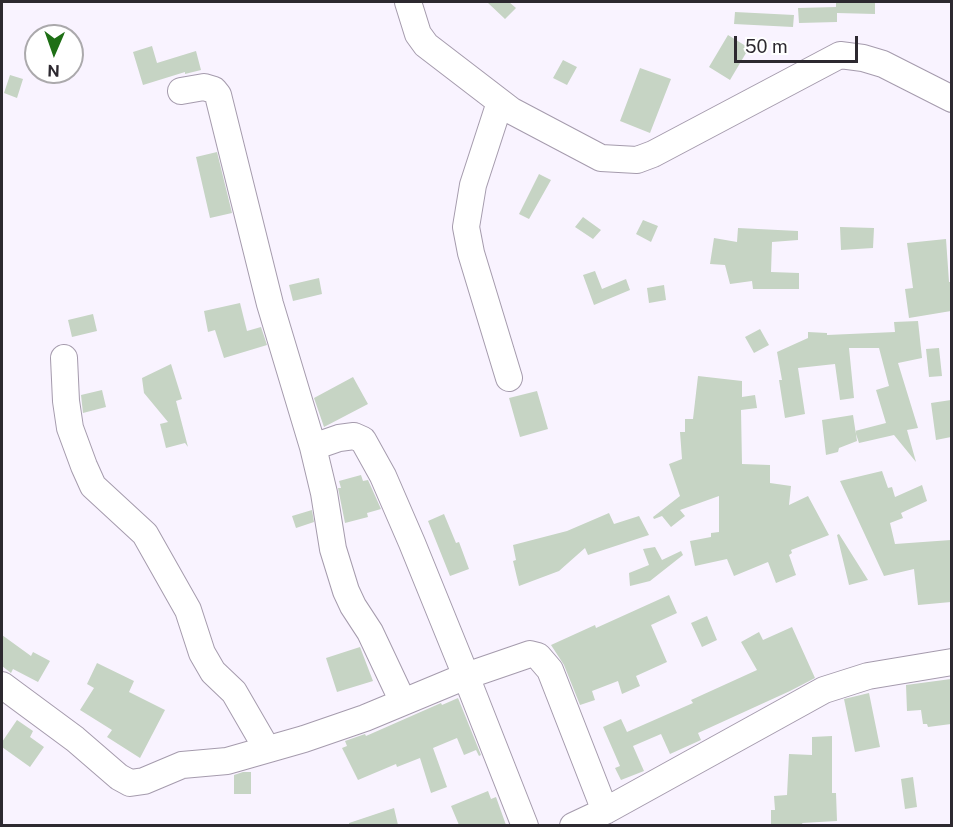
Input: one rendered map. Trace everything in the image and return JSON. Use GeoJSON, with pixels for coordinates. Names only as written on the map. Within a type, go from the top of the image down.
{"type":"FeatureCollection","features":[{"type":"Feature","properties":{"kind":"street"},"geometry":{"type":"LineString","coordinates":[[408,2],[418,34],[426,45],[512,111],[601,158],[637,160],[653,154],[840,55],[883,64],[951,99]]}},
{"type":"Feature","properties":{"kind":"street"},"geometry":{"type":"LineString","coordinates":[[181,91],[204,87],[214,90],[218,95],[270,304],[313,447],[324,493],[333,549],[346,591],[370,632],[403,702]]}},
{"type":"Feature","properties":{"kind":"street"},"geometry":{"type":"LineString","coordinates":[[500,102],[473,185],[466,227],[471,253],[509,378]]}},
{"type":"Feature","properties":{"kind":"street"},"geometry":{"type":"LineString","coordinates":[[64,358],[70,428],[93,486],[145,534],[188,610],[202,653],[213,672],[234,692],[267,749]]}},
{"type":"Feature","properties":{"kind":"street"},"geometry":{"type":"LineString","coordinates":[[313,447],[339,438],[354,436],[363,440],[383,476],[412,543],[525,825]]}},
{"type":"Feature","properties":{"kind":"street"},"geometry":{"type":"LineString","coordinates":[[2,685],[75,739],[119,777],[130,783],[144,781],[182,765],[227,761],[365,718],[466,676],[530,654],[538,656],[545,662],[575,729],[605,811]]}},
{"type":"Feature","properties":{"kind":"street"},"geometry":{"type":"LineString","coordinates":[[573,825],[605,811],[824,690],[868,676],[951,662]]}},
{"type":"Feature","properties":{"kind":"building"},"geometry":{"type":"Polygon","coordinates":[[[487,2],[509,2],[516,8],[505,19],[487,2]]]}},
{"type":"Feature","properties":{"kind":"building"},"geometry":{"type":"Polygon","coordinates":[[[836,2],[875,2],[875,14],[837,13],[837,22],[799,23],[798,8],[836,7],[836,2]]]}},
{"type":"Feature","properties":{"kind":"building"},"geometry":{"type":"Polygon","coordinates":[[[735,12],[794,15],[793,27],[734,24],[735,12]]]}},
{"type":"Feature","properties":{"kind":"building"},"geometry":{"type":"Polygon","coordinates":[[[728,35],[749,48],[730,80],[709,67],[728,35]]]}},
{"type":"Feature","properties":{"kind":"building"},"geometry":{"type":"Polygon","coordinates":[[[152,46],[157,63],[196,51],[201,70],[185,74],[185,72],[143,85],[133,52],[152,46]]]}},
{"type":"Feature","properties":{"kind":"building"},"geometry":{"type":"Polygon","coordinates":[[[563,60],[577,67],[567,85],[553,78],[563,60]]]}},
{"type":"Feature","properties":{"kind":"building"},"geometry":{"type":"Polygon","coordinates":[[[640,68],[671,79],[650,133],[620,121],[640,68]]]}},
{"type":"Feature","properties":{"kind":"building"},"geometry":{"type":"Polygon","coordinates":[[[10,75],[23,79],[17,98],[4,93],[10,75]]]}},
{"type":"Feature","properties":{"kind":"building"},"geometry":{"type":"Polygon","coordinates":[[[217,152],[232,213],[210,218],[196,157],[217,152]]]}},
{"type":"Feature","properties":{"kind":"building"},"geometry":{"type":"Polygon","coordinates":[[[539,174],[551,180],[529,219],[519,214],[539,174]]]}},
{"type":"Feature","properties":{"kind":"building"},"geometry":{"type":"Polygon","coordinates":[[[583,217],[601,230],[593,239],[575,227],[583,217]]]}},
{"type":"Feature","properties":{"kind":"building"},"geometry":{"type":"Polygon","coordinates":[[[643,220],[658,226],[651,242],[636,234],[643,220]]]}},
{"type":"Feature","properties":{"kind":"building"},"geometry":{"type":"Polygon","coordinates":[[[840,227],[874,228],[873,248],[841,250],[840,227]]]}},
{"type":"Feature","properties":{"kind":"building"},"geometry":{"type":"Polygon","coordinates":[[[738,228],[798,231],[798,240],[772,242],[771,272],[799,273],[799,289],[753,289],[752,281],[730,284],[725,265],[710,264],[714,238],[737,242],[738,228]]]}},
{"type":"Feature","properties":{"kind":"building"},"geometry":{"type":"Polygon","coordinates":[[[946,239],[949,282],[951,282],[951,311],[909,318],[905,289],[913,288],[907,243],[946,239]]]}},
{"type":"Feature","properties":{"kind":"building"},"geometry":{"type":"Polygon","coordinates":[[[595,271],[602,289],[626,279],[630,290],[594,305],[583,275],[595,271]]]}},
{"type":"Feature","properties":{"kind":"building"},"geometry":{"type":"Polygon","coordinates":[[[319,278],[322,294],[293,301],[289,285],[319,278]]]}},
{"type":"Feature","properties":{"kind":"building"},"geometry":{"type":"Polygon","coordinates":[[[664,285],[666,300],[649,303],[647,288],[664,285]]]}},
{"type":"Feature","properties":{"kind":"building"},"geometry":{"type":"Polygon","coordinates":[[[240,303],[247,331],[261,327],[267,345],[224,358],[215,330],[208,332],[204,311],[240,303]]]}},
{"type":"Feature","properties":{"kind":"building"},"geometry":{"type":"Polygon","coordinates":[[[93,314],[97,331],[72,337],[68,320],[93,314]]]}},
{"type":"Feature","properties":{"kind":"building"},"geometry":{"type":"Polygon","coordinates":[[[918,321],[922,358],[898,363],[918,428],[907,430],[916,462],[894,435],[859,443],[855,431],[886,423],[876,390],[889,386],[879,348],[849,348],[854,398],[840,400],[835,364],[798,368],[805,414],[785,418],[777,352],[808,338],[808,332],[827,333],[827,335],[895,332],[894,322],[918,321]]]}},
{"type":"Feature","properties":{"kind":"building"},"geometry":{"type":"Polygon","coordinates":[[[760,329],[769,345],[754,353],[745,337],[760,329]]]}},
{"type":"Feature","properties":{"kind":"building"},"geometry":{"type":"Polygon","coordinates":[[[939,348],[942,376],[929,377],[926,349],[939,348]]]}},
{"type":"Feature","properties":{"kind":"building"},"geometry":{"type":"Polygon","coordinates":[[[171,364],[182,399],[176,401],[188,447],[185,443],[166,448],[160,424],[168,422],[144,393],[142,378],[171,364]]]}},
{"type":"Feature","properties":{"kind":"building"},"geometry":{"type":"Polygon","coordinates":[[[698,376],[742,381],[742,397],[755,395],[757,408],[741,410],[742,464],[770,465],[770,483],[791,486],[789,505],[808,496],[829,535],[791,550],[792,553],[789,555],[796,575],[776,583],[768,562],[734,576],[727,559],[695,566],[690,541],[711,537],[711,533],[719,532],[719,496],[680,510],[685,516],[671,527],[662,516],[654,519],[653,517],[680,496],[669,464],[682,459],[680,432],[685,432],[685,419],[693,419],[698,376]]]}},
{"type":"Feature","properties":{"kind":"building"},"geometry":{"type":"Polygon","coordinates":[[[353,377],[368,404],[324,427],[314,398],[353,377]]]}},
{"type":"Feature","properties":{"kind":"building"},"geometry":{"type":"Polygon","coordinates":[[[102,390],[106,407],[83,413],[81,395],[102,390]]]}},
{"type":"Feature","properties":{"kind":"building"},"geometry":{"type":"Polygon","coordinates":[[[537,391],[548,429],[520,437],[509,398],[537,391]]]}},
{"type":"Feature","properties":{"kind":"building"},"geometry":{"type":"Polygon","coordinates":[[[951,400],[951,437],[936,440],[931,403],[951,400]]]}},
{"type":"Feature","properties":{"kind":"building"},"geometry":{"type":"Polygon","coordinates":[[[853,415],[857,441],[839,448],[838,452],[826,455],[822,420],[853,415]]]}},
{"type":"Feature","properties":{"kind":"building"},"geometry":{"type":"Polygon","coordinates":[[[882,471],[888,488],[892,487],[895,497],[922,485],[927,501],[901,513],[903,518],[890,523],[895,544],[951,540],[951,602],[918,605],[914,569],[884,576],[840,481],[882,471]]]}},
{"type":"Feature","properties":{"kind":"building"},"geometry":{"type":"Polygon","coordinates":[[[361,475],[363,481],[368,480],[381,509],[367,513],[368,517],[345,523],[338,488],[341,488],[339,481],[361,475]]]}},
{"type":"Feature","properties":{"kind":"building"},"geometry":{"type":"Polygon","coordinates":[[[312,510],[314,522],[296,528],[292,516],[312,510]]]}},
{"type":"Feature","properties":{"kind":"building"},"geometry":{"type":"Polygon","coordinates":[[[609,513],[614,524],[639,516],[649,535],[588,555],[585,548],[559,571],[519,586],[513,561],[516,560],[513,545],[567,531],[609,513]]]}},
{"type":"Feature","properties":{"kind":"building"},"geometry":{"type":"Polygon","coordinates":[[[444,514],[456,543],[459,542],[469,569],[450,576],[428,521],[444,514]]]}},
{"type":"Feature","properties":{"kind":"building"},"geometry":{"type":"Polygon","coordinates":[[[839,534],[868,580],[849,585],[837,535],[839,534]]]}},
{"type":"Feature","properties":{"kind":"building"},"geometry":{"type":"Polygon","coordinates":[[[655,547],[662,560],[681,551],[683,555],[650,581],[630,586],[629,573],[649,565],[643,549],[655,547]]]}},
{"type":"Feature","properties":{"kind":"building"},"geometry":{"type":"Polygon","coordinates":[[[669,595],[677,613],[651,625],[667,662],[636,676],[640,686],[622,694],[618,681],[592,691],[595,700],[580,705],[564,665],[551,645],[595,625],[596,628],[669,595]]]}},
{"type":"Feature","properties":{"kind":"building"},"geometry":{"type":"Polygon","coordinates":[[[707,616],[717,640],[702,647],[691,623],[707,616]]]}},
{"type":"Feature","properties":{"kind":"building"},"geometry":{"type":"Polygon","coordinates":[[[792,627],[815,678],[698,733],[701,740],[670,754],[661,734],[633,746],[644,771],[621,780],[615,768],[620,766],[603,727],[621,719],[627,732],[693,703],[691,700],[757,670],[741,642],[759,632],[763,640],[792,627]]]}},
{"type":"Feature","properties":{"kind":"building"},"geometry":{"type":"Polygon","coordinates":[[[2,635],[31,656],[33,652],[50,661],[38,682],[13,669],[11,673],[2,666],[2,635]]]}},
{"type":"Feature","properties":{"kind":"building"},"geometry":{"type":"Polygon","coordinates":[[[360,647],[373,681],[337,692],[326,658],[360,647]]]}},
{"type":"Feature","properties":{"kind":"building"},"geometry":{"type":"Polygon","coordinates":[[[97,663],[134,681],[129,692],[165,710],[140,758],[107,737],[112,730],[80,710],[94,688],[87,684],[97,663]]]}},
{"type":"Feature","properties":{"kind":"building"},"geometry":{"type":"Polygon","coordinates":[[[951,679],[951,724],[928,727],[927,724],[923,724],[921,710],[907,711],[906,685],[951,679]]]}},
{"type":"Feature","properties":{"kind":"building"},"geometry":{"type":"Polygon","coordinates":[[[869,693],[880,747],[855,752],[844,699],[869,693]]]}},
{"type":"Feature","properties":{"kind":"building"},"geometry":{"type":"Polygon","coordinates":[[[458,698],[481,755],[479,756],[476,750],[464,755],[457,738],[433,748],[447,787],[431,793],[420,758],[397,767],[396,764],[358,780],[342,748],[347,746],[345,741],[365,734],[366,736],[441,703],[442,705],[458,698]]]}},
{"type":"Feature","properties":{"kind":"building"},"geometry":{"type":"Polygon","coordinates":[[[17,720],[33,731],[30,737],[44,747],[30,767],[2,747],[2,742],[17,720]]]}},
{"type":"Feature","properties":{"kind":"building"},"geometry":{"type":"Polygon","coordinates":[[[832,736],[832,793],[836,793],[837,821],[802,823],[803,825],[771,825],[771,810],[775,810],[774,796],[787,795],[789,754],[812,755],[812,737],[832,736]]]}},
{"type":"Feature","properties":{"kind":"building"},"geometry":{"type":"Polygon","coordinates":[[[251,772],[251,794],[234,794],[234,775],[251,772]]]}},
{"type":"Feature","properties":{"kind":"building"},"geometry":{"type":"Polygon","coordinates":[[[913,777],[917,807],[905,809],[901,779],[913,777]]]}},
{"type":"Feature","properties":{"kind":"building"},"geometry":{"type":"Polygon","coordinates":[[[488,791],[491,799],[496,797],[506,825],[459,825],[451,806],[488,791]]]}},
{"type":"Feature","properties":{"kind":"building"},"geometry":{"type":"Polygon","coordinates":[[[394,808],[398,825],[349,825],[349,823],[394,808]]]}}]}
